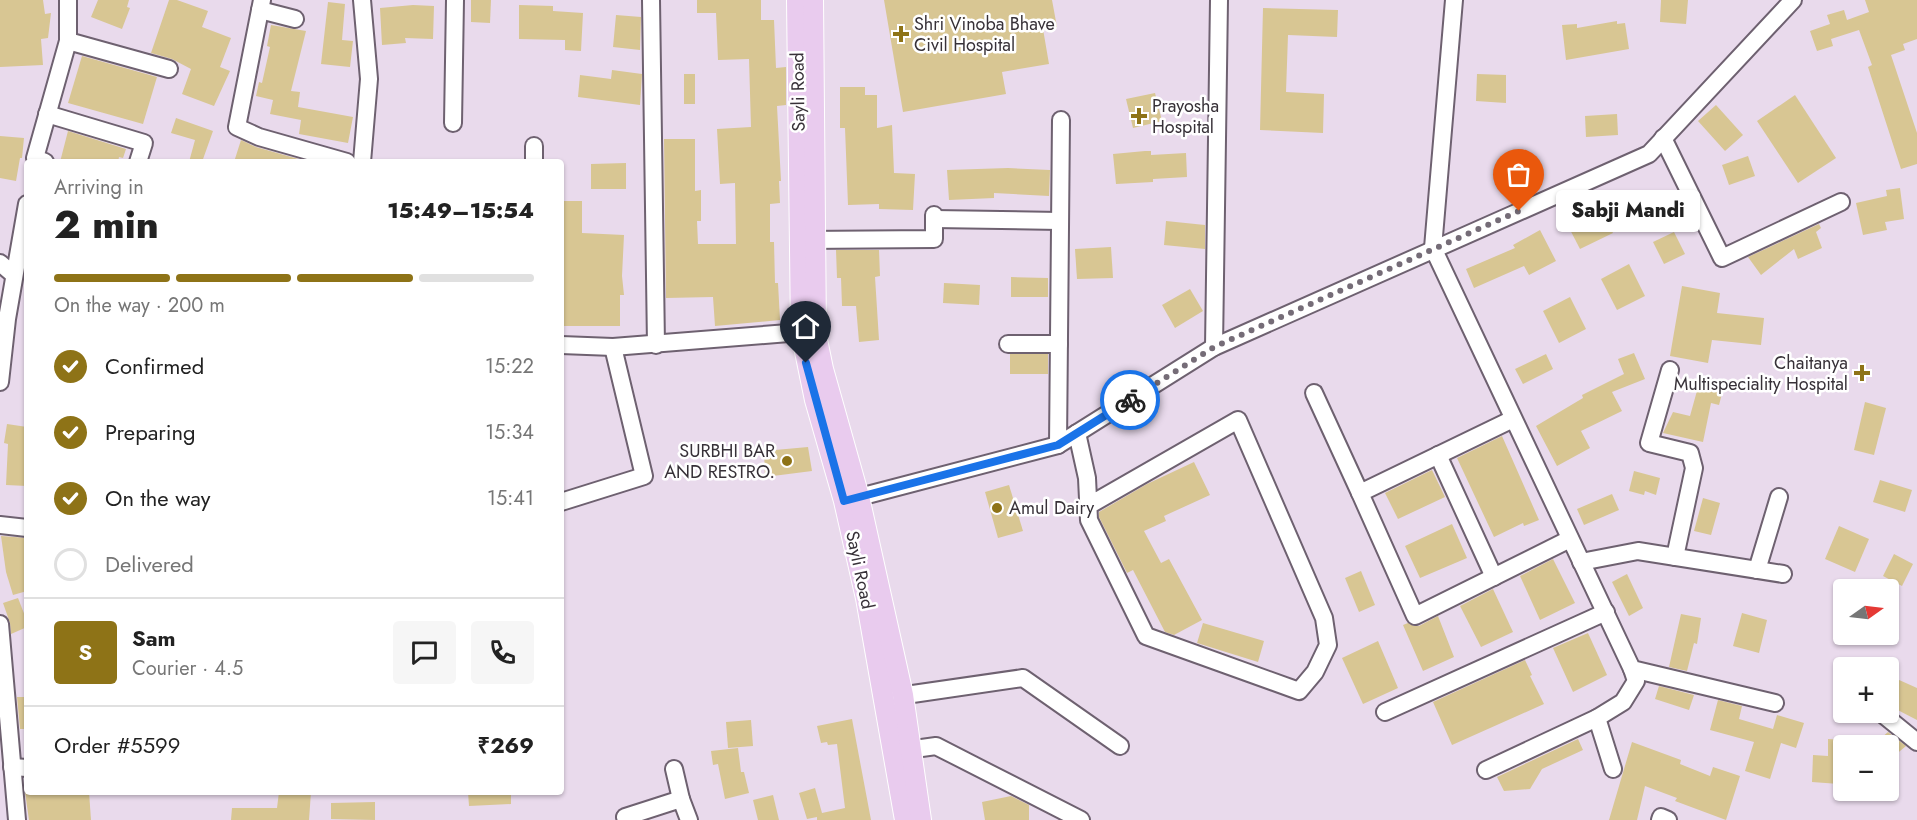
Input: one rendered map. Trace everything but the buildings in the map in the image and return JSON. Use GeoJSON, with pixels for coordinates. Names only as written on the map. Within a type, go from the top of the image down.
{"type":"FeatureCollection","features":[{"type":"Feature","properties":{"kind":"main road","name":"Sayli Road"},"geometry":{"type":"LineString","coordinates":[[797,0],[808,240],[801,332],[815,400],[852,499],[894,696],[902,751],[905,820]]}},
{"type":"Feature","properties":{"kind":"main road"},"geometry":{"type":"LineString","coordinates":[[813,0],[808,240],[816,335],[852,499]]}},
{"type":"Feature","properties":{"kind":"main road"},"geometry":{"type":"LineString","coordinates":[[902,751],[921,820]]}},
{"type":"Feature","properties":{"kind":"street"},"geometry":{"type":"LineString","coordinates":[[38,159],[47,114],[68,41],[68,0]]}},
{"type":"Feature","properties":{"kind":"street"},"geometry":{"type":"LineString","coordinates":[[362,0],[369,79],[362,159]]}},
{"type":"Feature","properties":{"kind":"street"},"geometry":{"type":"LineString","coordinates":[[453,123],[455,0]]}},
{"type":"Feature","properties":{"kind":"street"},"geometry":{"type":"LineString","coordinates":[[651,0],[656,345]]}},
{"type":"Feature","properties":{"kind":"street"},"geometry":{"type":"LineString","coordinates":[[1214,347],[1219,0]]}},
{"type":"Feature","properties":{"kind":"street"},"geometry":{"type":"LineString","coordinates":[[1454,0],[1433,248],[1606,612],[1636,681],[1623,702],[1597,718],[1486,770]]}},
{"type":"Feature","properties":{"kind":"street"},"geometry":{"type":"LineString","coordinates":[[852,499],[1058,445],[1214,347],[1649,154],[1793,0]]}},
{"type":"Feature","properties":{"kind":"street"},"geometry":{"type":"LineString","coordinates":[[295,19],[261,5],[237,126],[259,137],[336,159]]}},
{"type":"Feature","properties":{"kind":"street"},"geometry":{"type":"LineString","coordinates":[[68,41],[169,69]]}},
{"type":"Feature","properties":{"kind":"street"},"geometry":{"type":"LineString","coordinates":[[47,114],[144,143],[139,159]]}},
{"type":"Feature","properties":{"kind":"street"},"geometry":{"type":"LineString","coordinates":[[1058,445],[1061,120]]}},
{"type":"Feature","properties":{"kind":"street"},"geometry":{"type":"LineString","coordinates":[[1664,138],[1722,258],[1841,202]]}},
{"type":"Feature","properties":{"kind":"street"},"geometry":{"type":"LineString","coordinates":[[808,240],[934,239],[934,217],[1060,221]]}},
{"type":"Feature","properties":{"kind":"street"},"geometry":{"type":"LineString","coordinates":[[0,382],[3,320],[24,220]]}},
{"type":"Feature","properties":{"kind":"street"},"geometry":{"type":"LineString","coordinates":[[0,263],[14,275]]}},
{"type":"Feature","properties":{"kind":"street"},"geometry":{"type":"LineString","coordinates":[[564,345],[613,347],[656,345],[801,332]]}},
{"type":"Feature","properties":{"kind":"street"},"geometry":{"type":"LineString","coordinates":[[1008,345],[1059,344]]}},
{"type":"Feature","properties":{"kind":"street"},"geometry":{"type":"LineString","coordinates":[[564,501],[644,476],[613,347]]}},
{"type":"Feature","properties":{"kind":"street"},"geometry":{"type":"LineString","coordinates":[[1670,370],[1649,443],[1690,453],[1694,468],[1675,557]]}},
{"type":"Feature","properties":{"kind":"street"},"geometry":{"type":"LineString","coordinates":[[1314,393],[1415,616],[1570,539]]}},
{"type":"Feature","properties":{"kind":"street"},"geometry":{"type":"LineString","coordinates":[[1360,492],[1514,419]]}},
{"type":"Feature","properties":{"kind":"street"},"geometry":{"type":"LineString","coordinates":[[1077,434],[1087,478],[1088,506],[1089,520],[1146,636],[1299,691],[1315,672],[1328,645],[1324,618],[1238,420],[1088,506]]}},
{"type":"Feature","properties":{"kind":"street"},"geometry":{"type":"LineString","coordinates":[[1438,455],[1494,577]]}},
{"type":"Feature","properties":{"kind":"street"},"geometry":{"type":"LineString","coordinates":[[1757,570],[1779,497]]}},
{"type":"Feature","properties":{"kind":"street"},"geometry":{"type":"LineString","coordinates":[[0,525],[24,528]]}},
{"type":"Feature","properties":{"kind":"street"},"geometry":{"type":"LineString","coordinates":[[1581,562],[1638,551],[1784,574]]}},
{"type":"Feature","properties":{"kind":"street"},"geometry":{"type":"LineString","coordinates":[[1385,712],[1606,612]]}},
{"type":"Feature","properties":{"kind":"street"},"geometry":{"type":"LineString","coordinates":[[0,624],[19,768],[17,820]]}},
{"type":"Feature","properties":{"kind":"street"},"geometry":{"type":"LineString","coordinates":[[1632,669],[1775,703]]}},
{"type":"Feature","properties":{"kind":"street"},"geometry":{"type":"LineString","coordinates":[[894,696],[1023,678],[1120,746]]}},
{"type":"Feature","properties":{"kind":"street"},"geometry":{"type":"LineString","coordinates":[[1597,718],[1613,769]]}},
{"type":"Feature","properties":{"kind":"street"},"geometry":{"type":"LineString","coordinates":[[1894,723],[1917,742]]}},
{"type":"Feature","properties":{"kind":"street"},"geometry":{"type":"LineString","coordinates":[[902,751],[936,746],[1081,820]]}},
{"type":"Feature","properties":{"kind":"street"},"geometry":{"type":"LineString","coordinates":[[674,770],[689,820]]}},
{"type":"Feature","properties":{"kind":"street"},"geometry":{"type":"LineString","coordinates":[[626,820],[625,817],[681,799]]}},
{"type":"Feature","properties":{"kind":"street"},"geometry":{"type":"LineString","coordinates":[[1660,820],[1661,817],[1668,820]]}},
{"type":"Feature","properties":{"kind":"way so far"},"geometry":{"type":"LineString","coordinates":[[1130,400],[1214,347],[1519,211]]}},
{"type":"Feature","properties":{"kind":"place","name":"Shri Vinoba Bhave Civil Hospital"},"geometry":{"type":"Point","coordinates":[901,34]}},
{"type":"Feature","properties":{"kind":"place","name":"Prayosha Hospital"},"geometry":{"type":"Point","coordinates":[1139,116]}},
{"type":"Feature","properties":{"kind":"place","name":"Sabji Mandi"},"geometry":{"type":"Point","coordinates":[1519,211]}},
{"type":"Feature","properties":{"kind":"place","name":"Chaitanya Multispeciality Hospital"},"geometry":{"type":"Point","coordinates":[1862,373]}},
{"type":"Feature","properties":{"kind":"place","name":"SURBHI BAR AND RESTRO."},"geometry":{"type":"Point","coordinates":[787,461]}},
{"type":"Feature","properties":{"kind":"place","name":"Amul Dairy"},"geometry":{"type":"Point","coordinates":[997,508]}},
{"type":"Feature","properties":{"kind":"route"},"geometry":{"type":"LineString","coordinates":[[806,363],[844,501],[1058,445],[1130,400]]}}]}
